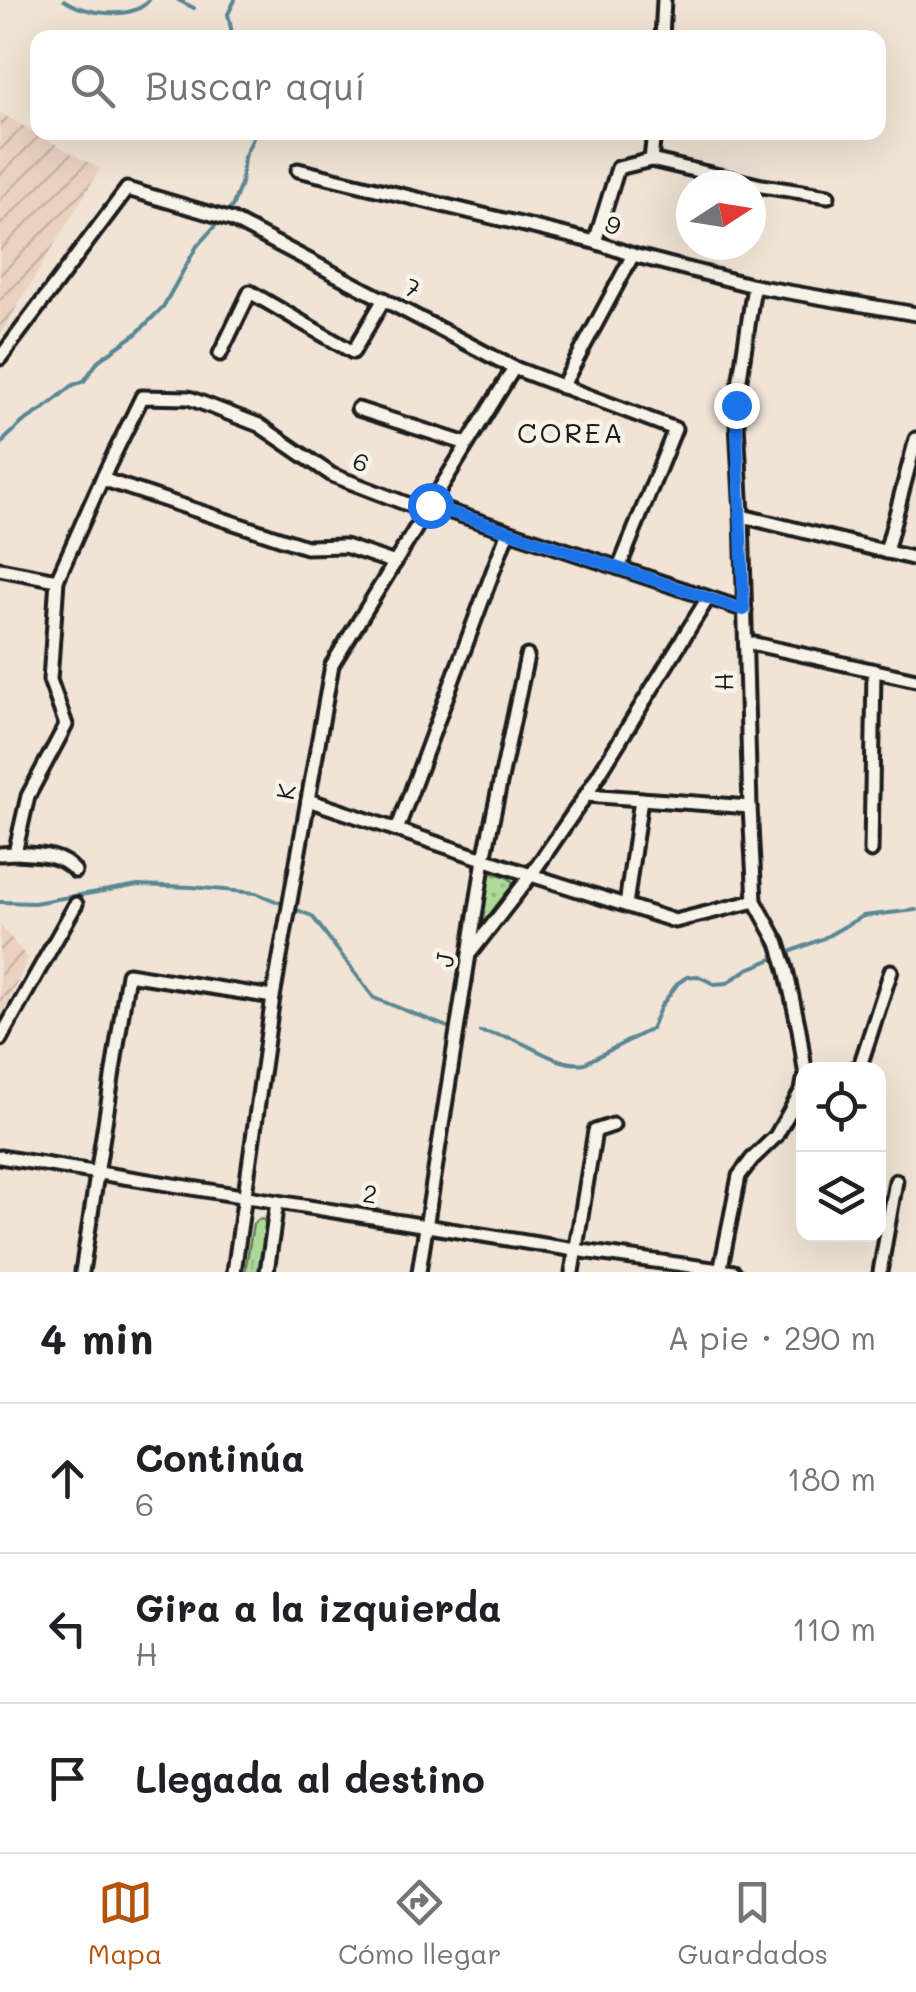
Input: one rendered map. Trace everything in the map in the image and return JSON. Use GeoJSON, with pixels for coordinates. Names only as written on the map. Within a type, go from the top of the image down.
{"type":"FeatureCollection","features":[{"type":"Feature","properties":{"kind":"street"},"geometry":{"type":"LineString","coordinates":[[662,30],[664,0]]}},
{"type":"Feature","properties":{"kind":"street"},"geometry":{"type":"LineString","coordinates":[[651,160],[653,140]]}},
{"type":"Feature","properties":{"kind":"street"},"geometry":{"type":"LineString","coordinates":[[595,242],[618,168],[651,160],[762,186],[828,196]]}},
{"type":"Feature","properties":{"kind":"street","name":"9"},"geometry":{"type":"LineString","coordinates":[[298,170],[595,242],[754,286],[916,314]]}},
{"type":"Feature","properties":{"kind":"street","name":"7"},"geometry":{"type":"LineString","coordinates":[[0,358],[128,189],[232,220],[514,368],[675,429],[619,568]]}},
{"type":"Feature","properties":{"kind":"street"},"geometry":{"type":"LineString","coordinates":[[562,387],[633,255]]}},
{"type":"Feature","properties":{"kind":"street","name":"H"},"geometry":{"type":"LineString","coordinates":[[754,286],[736,405],[755,901],[786,968],[804,1062]]}},
{"type":"Feature","properties":{"kind":"street"},"geometry":{"type":"LineString","coordinates":[[220,354],[250,292],[353,352],[384,299]]}},
{"type":"Feature","properties":{"kind":"street","name":"K"},"geometry":{"type":"LineString","coordinates":[[234,1272],[274,997],[332,665],[514,368]]}},
{"type":"Feature","properties":{"kind":"street","name":"6"},"geometry":{"type":"LineString","coordinates":[[102,479],[142,397],[188,398],[260,426],[332,475],[415,507],[430,505],[744,610]]}},
{"type":"Feature","properties":{"kind":"street"},"geometry":{"type":"LineString","coordinates":[[358,409],[467,444]]}},
{"type":"Feature","properties":{"kind":"street"},"geometry":{"type":"LineString","coordinates":[[886,552],[916,439]]}},
{"type":"Feature","properties":{"kind":"street"},"geometry":{"type":"LineString","coordinates":[[15,854],[28,796],[66,725],[50,680],[58,580],[102,479],[306,547],[345,546],[395,563]]}},
{"type":"Feature","properties":{"kind":"street"},"geometry":{"type":"LineString","coordinates":[[742,516],[916,559]]}},
{"type":"Feature","properties":{"kind":"street"},"geometry":{"type":"LineString","coordinates":[[397,830],[508,531]]}},
{"type":"Feature","properties":{"kind":"street"},"geometry":{"type":"LineString","coordinates":[[0,569],[58,580]]}},
{"type":"Feature","properties":{"kind":"street"},"geometry":{"type":"LineString","coordinates":[[469,956],[531,876],[586,794],[708,598]]}},
{"type":"Feature","properties":{"kind":"street"},"geometry":{"type":"LineString","coordinates":[[746,642],[916,680]]}},
{"type":"Feature","properties":{"kind":"street","name":"J"},"geometry":{"type":"LineString","coordinates":[[418,1272],[484,858],[527,656]]}},
{"type":"Feature","properties":{"kind":"street"},"geometry":{"type":"LineString","coordinates":[[871,852],[874,671]]}},
{"type":"Feature","properties":{"kind":"street"},"geometry":{"type":"LineString","coordinates":[[586,794],[750,807]]}},
{"type":"Feature","properties":{"kind":"street"},"geometry":{"type":"LineString","coordinates":[[626,905],[641,799]]}},
{"type":"Feature","properties":{"kind":"street"},"geometry":{"type":"LineString","coordinates":[[308,800],[674,921],[755,901]]}},
{"type":"Feature","properties":{"kind":"street"},"geometry":{"type":"LineString","coordinates":[[0,854],[55,857],[75,871]]}},
{"type":"Feature","properties":{"kind":"street"},"geometry":{"type":"LineString","coordinates":[[0,1039],[76,904]]}},
{"type":"Feature","properties":{"kind":"street"},"geometry":{"type":"LineString","coordinates":[[861,1062],[891,972]]}},
{"type":"Feature","properties":{"kind":"street"},"geometry":{"type":"LineString","coordinates":[[82,1272],[128,974],[274,997]]}},
{"type":"Feature","properties":{"kind":"street"},"geometry":{"type":"LineString","coordinates":[[725,1271],[739,1176],[776,1136],[796,1097]]}},
{"type":"Feature","properties":{"kind":"street"},"geometry":{"type":"LineString","coordinates":[[572,1272],[594,1131],[613,1125]]}},
{"type":"Feature","properties":{"kind":"street","name":"2"},"geometry":{"type":"LineString","coordinates":[[0,1157],[725,1271]]}},
{"type":"Feature","properties":{"kind":"street"},"geometry":{"type":"LineString","coordinates":[[880,1272],[896,1181]]}},
{"type":"Feature","properties":{"kind":"street"},"geometry":{"type":"LineString","coordinates":[[267,1272],[277,1202]]}},
{"type":"Feature","properties":{"kind":"shaded area"},"geometry":{"type":"Polygon","coordinates":[[[0,113],[30,130],[30,140],[48,140],[100,169],[0,335],[0,113]]]}},
{"type":"Feature","properties":{"kind":"shaded area"},"geometry":{"type":"Polygon","coordinates":[[[0,925],[28,958],[0,1021],[0,925]]]}},
{"type":"Feature","properties":{"kind":"green space"},"geometry":{"type":"Polygon","coordinates":[[[491,873],[508,878],[515,885],[481,931],[485,880],[491,873]]]}},
{"type":"Feature","properties":{"kind":"green space"},"geometry":{"type":"Polygon","coordinates":[[[259,1219],[266,1226],[258,1272],[245,1272],[253,1224],[259,1219]]]}},
{"type":"Feature","properties":{"kind":"waterway"},"geometry":{"type":"LineString","coordinates":[[64,0],[83,9],[108,13],[132,11],[149,0]]}},
{"type":"Feature","properties":{"kind":"waterway"},"geometry":{"type":"LineString","coordinates":[[178,0],[194,8]]}},
{"type":"Feature","properties":{"kind":"waterway"},"geometry":{"type":"LineString","coordinates":[[231,30],[228,14],[235,0]]}},
{"type":"Feature","properties":{"kind":"waterway"},"geometry":{"type":"LineString","coordinates":[[0,446],[23,422],[84,381],[99,360],[136,334],[163,307],[197,246],[232,207],[252,140]]}},
{"type":"Feature","properties":{"kind":"waterway"},"geometry":{"type":"LineString","coordinates":[[0,902],[34,903],[138,885],[256,893],[312,916],[374,998],[450,1028]]}},
{"type":"Feature","properties":{"kind":"waterway"},"geometry":{"type":"LineString","coordinates":[[480,1032],[513,1039],[557,1060],[585,1063],[651,1029],[661,1006],[687,977],[727,983],[748,969],[824,938],[863,916],[916,910]]}},
{"type":"Feature","properties":{"kind":"district","name":"COREA"},"geometry":{"type":"Point","coordinates":[571,433]}},
{"type":"Feature","properties":{"kind":"route"},"geometry":{"type":"LineString","coordinates":[[430,505],[744,610],[736,405]]}}]}
